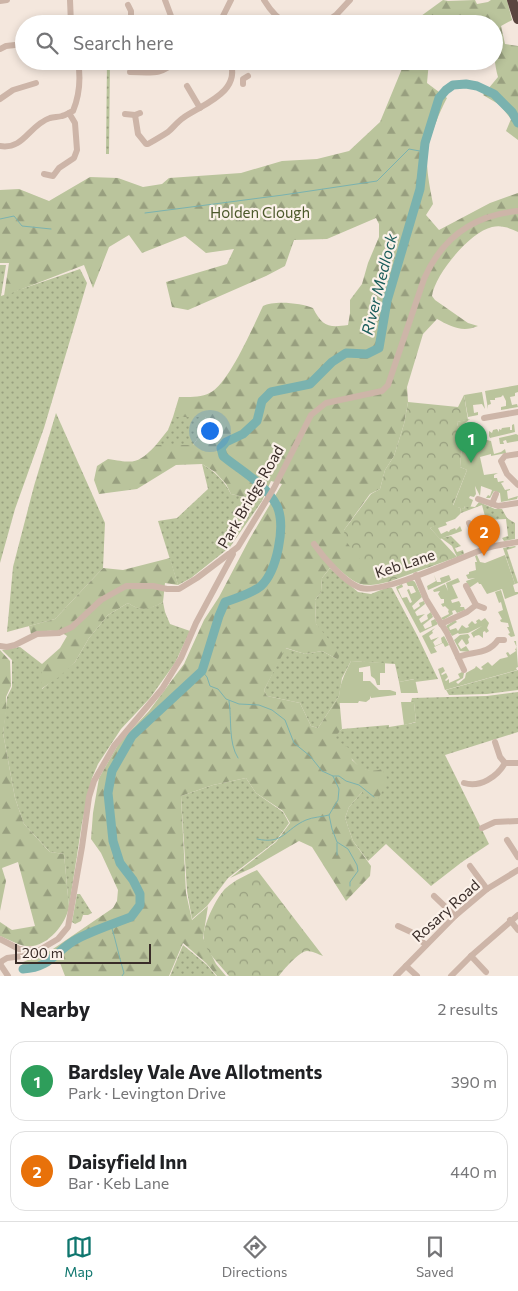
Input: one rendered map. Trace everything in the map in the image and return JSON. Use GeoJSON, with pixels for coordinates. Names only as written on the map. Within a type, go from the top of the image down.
{"type":"FeatureCollection","features":[{"type":"Feature","properties":{"kind":"highway"},"geometry":{"type":"LineString","coordinates":[[512,0],[518,19]]}},
{"type":"Feature","properties":{"kind":"street"},"geometry":{"type":"LineString","coordinates":[[0,1],[7,0]]}},
{"type":"Feature","properties":{"kind":"street"},"geometry":{"type":"LineString","coordinates":[[70,0],[71,15]]}},
{"type":"Feature","properties":{"kind":"street"},"geometry":{"type":"LineString","coordinates":[[165,0],[171,15]]}},
{"type":"Feature","properties":{"kind":"street"},"geometry":{"type":"LineString","coordinates":[[264,0],[275,15]]}},
{"type":"Feature","properties":{"kind":"street"},"geometry":{"type":"LineString","coordinates":[[336,15],[350,0]]}},
{"type":"Feature","properties":{"kind":"street"},"geometry":{"type":"LineString","coordinates":[[223,15],[228,1]]}},
{"type":"Feature","properties":{"kind":"street"},"geometry":{"type":"LineString","coordinates":[[128,4],[131,15]]}},
{"type":"Feature","properties":{"kind":"street"},"geometry":{"type":"LineString","coordinates":[[0,48],[15,45]]}},
{"type":"Feature","properties":{"kind":"street"},"geometry":{"type":"LineString","coordinates":[[0,146],[8,148],[20,142],[32,129],[50,118],[63,116],[73,111],[79,96],[80,70]]}},
{"type":"Feature","properties":{"kind":"street"},"geometry":{"type":"LineString","coordinates":[[133,70],[132,72],[161,72],[165,70]]}},
{"type":"Feature","properties":{"kind":"street"},"geometry":{"type":"LineString","coordinates":[[125,114],[138,114],[135,122],[138,134],[148,144],[168,132],[181,119],[224,92],[232,79],[232,70]]}},
{"type":"Feature","properties":{"kind":"street"},"geometry":{"type":"LineString","coordinates":[[232,79],[245,80]]}},
{"type":"Feature","properties":{"kind":"street"},"geometry":{"type":"LineString","coordinates":[[0,99],[13,90],[36,82]]}},
{"type":"Feature","properties":{"kind":"street"},"geometry":{"type":"LineString","coordinates":[[187,86],[200,108]]}},
{"type":"Feature","properties":{"kind":"street"},"geometry":{"type":"LineString","coordinates":[[44,174],[53,176],[59,168],[74,158],[77,150],[75,123],[69,113]]}},
{"type":"Feature","properties":{"kind":"street","name":"Park Bridge Road"},"geometry":{"type":"LineString","coordinates":[[8,976],[0,964],[2,960],[31,955],[58,939],[68,927],[89,797],[94,781],[114,746],[162,689],[181,658],[196,623],[233,554],[232,552],[238,547],[266,502],[311,415],[326,403],[382,391],[388,385],[431,262],[443,246],[458,233],[476,222],[496,214],[518,211]]}},
{"type":"Feature","properties":{"kind":"street"},"geometry":{"type":"LineString","coordinates":[[484,418],[518,412]]}},
{"type":"Feature","properties":{"kind":"street"},"geometry":{"type":"LineString","coordinates":[[518,454],[505,456],[501,461],[507,473],[518,485]]}},
{"type":"Feature","properties":{"kind":"street"},"geometry":{"type":"LineString","coordinates":[[492,504],[496,494]]}},
{"type":"Feature","properties":{"kind":"street"},"geometry":{"type":"LineString","coordinates":[[478,499],[500,506],[518,502]]}},
{"type":"Feature","properties":{"kind":"street"},"geometry":{"type":"LineString","coordinates":[[472,524],[476,538],[485,549]]}},
{"type":"Feature","properties":{"kind":"street"},"geometry":{"type":"LineString","coordinates":[[481,542],[488,538]]}},
{"type":"Feature","properties":{"kind":"street","name":"Keb Lane"},"geometry":{"type":"LineString","coordinates":[[314,544],[326,561],[352,582],[361,588],[377,588],[485,549],[518,543]]}},
{"type":"Feature","properties":{"kind":"street"},"geometry":{"type":"LineString","coordinates":[[0,646],[15,645],[37,634],[58,633],[72,627],[101,600],[126,586],[153,586],[179,589],[198,578],[232,552]]}},
{"type":"Feature","properties":{"kind":"street"},"geometry":{"type":"LineString","coordinates":[[416,575],[426,599],[442,624],[464,670]]}},
{"type":"Feature","properties":{"kind":"street"},"geometry":{"type":"LineString","coordinates":[[466,586],[468,596],[476,605],[484,608]]}},
{"type":"Feature","properties":{"kind":"street"},"geometry":{"type":"LineString","coordinates":[[442,624],[467,612],[476,605]]}},
{"type":"Feature","properties":{"kind":"street"},"geometry":{"type":"LineString","coordinates":[[458,657],[482,652],[495,644],[499,639]]}},
{"type":"Feature","properties":{"kind":"street"},"geometry":{"type":"LineString","coordinates":[[495,742],[500,749],[500,757],[505,763]]}},
{"type":"Feature","properties":{"kind":"street"},"geometry":{"type":"LineString","coordinates":[[505,763],[518,763]]}},
{"type":"Feature","properties":{"kind":"street"},"geometry":{"type":"LineString","coordinates":[[469,785],[489,779],[505,763]]}},
{"type":"Feature","properties":{"kind":"street"},"geometry":{"type":"LineString","coordinates":[[482,828],[495,822],[518,821]]}},
{"type":"Feature","properties":{"kind":"street"},"geometry":{"type":"LineString","coordinates":[[507,840],[518,857]]}},
{"type":"Feature","properties":{"kind":"street"},"geometry":{"type":"LineString","coordinates":[[470,866],[487,889]]}},
{"type":"Feature","properties":{"kind":"street","name":"Rosary Road"},"geometry":{"type":"LineString","coordinates":[[396,976],[455,916],[487,889],[518,870]]}},
{"type":"Feature","properties":{"kind":"street"},"geometry":{"type":"LineString","coordinates":[[434,896],[455,916]]}},
{"type":"Feature","properties":{"kind":"street"},"geometry":{"type":"LineString","coordinates":[[451,976],[510,920],[518,915]]}},
{"type":"Feature","properties":{"kind":"street"},"geometry":{"type":"LineString","coordinates":[[510,920],[518,930]]}},
{"type":"Feature","properties":{"kind":"street"},"geometry":{"type":"LineString","coordinates":[[398,926],[411,932],[426,945]]}},
{"type":"Feature","properties":{"kind":"street"},"geometry":{"type":"LineString","coordinates":[[0,939],[20,949],[39,950]]}},
{"type":"Feature","properties":{"kind":"street"},"geometry":{"type":"LineString","coordinates":[[471,956],[486,972]]}},
{"type":"Feature","properties":{"kind":"street"},"geometry":{"type":"LineString","coordinates":[[406,966],[417,976]]}},
{"type":"Feature","properties":{"kind":"green space"},"geometry":{"type":"Polygon","coordinates":[[[443,0],[475,0],[477,4],[491,0],[507,0],[512,20],[503,25],[503,15],[422,15],[443,0]]]}},
{"type":"Feature","properties":{"kind":"green space"},"geometry":{"type":"Polygon","coordinates":[[[503,35],[505,44],[518,46],[518,140],[506,131],[511,119],[500,105],[483,95],[498,77],[496,70],[503,70],[503,35]]]}},
{"type":"Feature","properties":{"kind":"green space"},"geometry":{"type":"Polygon","coordinates":[[[107,70],[110,70],[109,154],[106,154],[107,70]]]}},
{"type":"Feature","properties":{"kind":"green space","name":"Holden Clough"},"geometry":{"type":"Polygon","coordinates":[[[428,70],[427,83],[447,98],[431,136],[428,149],[427,170],[433,204],[426,215],[439,230],[490,203],[518,193],[518,232],[499,226],[483,230],[464,245],[440,277],[432,296],[435,300],[468,323],[478,326],[461,329],[437,319],[423,334],[407,387],[408,402],[404,424],[394,456],[385,470],[380,489],[370,494],[344,530],[391,581],[365,585],[353,581],[333,564],[322,578],[321,592],[315,600],[316,624],[341,654],[337,659],[322,651],[305,654],[286,648],[264,690],[267,696],[300,703],[311,726],[318,728],[339,696],[342,729],[334,738],[350,749],[352,760],[359,766],[369,770],[382,769],[388,780],[377,801],[362,792],[349,807],[345,818],[353,841],[371,866],[370,876],[346,901],[312,847],[299,841],[252,868],[230,878],[276,842],[290,823],[283,811],[256,793],[246,778],[213,785],[181,796],[186,893],[192,920],[208,906],[203,938],[216,964],[226,976],[217,976],[206,963],[183,943],[169,976],[65,976],[60,963],[46,961],[21,971],[23,962],[50,951],[113,908],[117,901],[118,890],[101,853],[91,839],[99,778],[119,743],[149,711],[184,664],[204,620],[219,597],[249,540],[282,484],[271,481],[262,501],[231,494],[226,484],[215,472],[202,464],[176,465],[137,489],[99,494],[94,480],[97,466],[108,459],[135,461],[156,445],[193,445],[209,423],[205,417],[173,417],[179,397],[205,395],[213,391],[220,384],[241,352],[263,306],[274,303],[302,305],[313,308],[319,319],[326,324],[331,326],[348,325],[350,300],[362,284],[368,263],[379,237],[379,224],[376,218],[327,239],[294,240],[285,266],[188,310],[172,307],[166,282],[227,264],[234,249],[206,253],[185,236],[142,253],[129,235],[109,247],[93,288],[84,265],[4,296],[9,263],[0,263],[0,190],[19,189],[49,201],[90,177],[118,178],[143,187],[162,184],[169,178],[241,173],[282,161],[317,159],[349,151],[380,122],[401,71],[428,70]]]}},
{"type":"Feature","properties":{"kind":"green space"},"geometry":{"type":"Polygon","coordinates":[[[0,265],[6,265],[1,296],[80,269],[87,283],[44,428],[15,509],[0,563],[0,265]]]}},
{"type":"Feature","properties":{"kind":"green space"},"geometry":{"type":"Polygon","coordinates":[[[518,385],[518,392],[515,393],[515,396],[510,397],[512,405],[517,404],[518,407],[501,410],[501,407],[506,406],[503,395],[495,398],[495,400],[490,400],[491,404],[488,405],[488,409],[485,391],[518,385]]]}},
{"type":"Feature","properties":{"kind":"green space"},"geometry":{"type":"Polygon","coordinates":[[[482,392],[485,409],[482,404],[473,405],[474,413],[478,412],[478,415],[468,417],[464,395],[482,392]]]}},
{"type":"Feature","properties":{"kind":"green space"},"geometry":{"type":"Polygon","coordinates":[[[464,395],[468,420],[457,422],[462,445],[460,467],[467,470],[453,505],[460,508],[461,513],[455,519],[430,528],[457,557],[391,581],[371,574],[345,540],[344,530],[371,494],[380,489],[385,470],[394,456],[404,424],[408,402],[458,407],[464,395]]]}},
{"type":"Feature","properties":{"kind":"green space"},"geometry":{"type":"Polygon","coordinates":[[[56,413],[105,523],[103,568],[55,619],[7,632],[13,567],[34,486],[56,413]]]}},
{"type":"Feature","properties":{"kind":"green space"},"geometry":{"type":"Polygon","coordinates":[[[173,417],[205,417],[209,423],[193,445],[156,445],[168,430],[173,417]]]}},
{"type":"Feature","properties":{"kind":"green space"},"geometry":{"type":"Polygon","coordinates":[[[470,419],[464,424],[464,429],[469,428],[468,433],[473,436],[478,433],[479,438],[467,440],[468,443],[491,441],[494,454],[505,449],[506,453],[480,457],[484,475],[498,473],[494,475],[494,478],[497,478],[498,482],[504,482],[501,483],[505,490],[510,489],[507,491],[508,499],[518,496],[517,499],[501,502],[500,493],[494,491],[490,498],[486,498],[488,495],[490,496],[492,490],[481,486],[480,496],[475,486],[476,494],[474,497],[470,496],[469,498],[473,500],[470,508],[465,506],[464,509],[453,506],[467,470],[460,467],[462,445],[457,422],[470,419]]]}},
{"type":"Feature","properties":{"kind":"green space"},"geometry":{"type":"Polygon","coordinates":[[[514,424],[515,432],[490,438],[489,431],[492,433],[493,430],[497,429],[499,432],[499,429],[510,427],[510,430],[512,430],[512,425],[514,424]]]}},
{"type":"Feature","properties":{"kind":"green space"},"geometry":{"type":"Polygon","coordinates":[[[518,435],[518,441],[507,443],[506,440],[503,441],[504,444],[500,444],[499,438],[518,435]]]}},
{"type":"Feature","properties":{"kind":"green space"},"geometry":{"type":"Polygon","coordinates":[[[202,464],[219,477],[231,494],[262,501],[230,547],[191,578],[178,585],[158,521],[177,518],[208,489],[202,464]]]}},
{"type":"Feature","properties":{"kind":"green space"},"geometry":{"type":"Polygon","coordinates":[[[479,502],[495,509],[502,509],[507,518],[515,523],[515,539],[504,541],[502,538],[508,536],[506,519],[486,520],[482,505],[461,513],[460,507],[464,509],[465,506],[475,507],[479,502]]]}},
{"type":"Feature","properties":{"kind":"green space"},"geometry":{"type":"Polygon","coordinates":[[[445,521],[447,525],[438,528],[441,534],[455,528],[456,530],[460,526],[462,531],[440,539],[430,528],[445,521]]]}},
{"type":"Feature","properties":{"kind":"green space"},"geometry":{"type":"Polygon","coordinates":[[[492,521],[497,523],[499,527],[496,533],[490,535],[486,522],[492,521]]]}},
{"type":"Feature","properties":{"kind":"green space"},"geometry":{"type":"Polygon","coordinates":[[[451,536],[461,546],[455,548],[457,552],[463,550],[464,554],[457,557],[452,546],[441,538],[451,536]]]}},
{"type":"Feature","properties":{"kind":"green space"},"geometry":{"type":"Polygon","coordinates":[[[515,546],[507,550],[518,583],[515,584],[503,548],[515,546]]]}},
{"type":"Feature","properties":{"kind":"green space"},"geometry":{"type":"Polygon","coordinates":[[[477,555],[480,562],[485,563],[505,555],[515,584],[513,585],[515,592],[518,592],[518,594],[505,599],[502,589],[487,594],[478,582],[469,588],[466,581],[475,578],[468,579],[466,575],[476,570],[475,562],[477,562],[475,556],[477,555]]]}},
{"type":"Feature","properties":{"kind":"green space"},"geometry":{"type":"Polygon","coordinates":[[[170,558],[178,585],[165,583],[163,602],[145,609],[137,608],[128,603],[108,615],[89,638],[75,662],[59,677],[41,689],[42,664],[60,648],[67,636],[54,631],[31,634],[29,626],[55,619],[103,568],[123,570],[170,558]]]}},
{"type":"Feature","properties":{"kind":"green space"},"geometry":{"type":"Polygon","coordinates":[[[330,568],[358,592],[371,594],[388,587],[392,588],[438,679],[415,682],[414,679],[399,682],[395,664],[351,661],[342,678],[339,696],[318,728],[311,726],[300,703],[267,696],[264,690],[285,648],[305,654],[322,651],[337,659],[316,624],[315,600],[321,592],[322,578],[330,568]]]}},
{"type":"Feature","properties":{"kind":"green space"},"geometry":{"type":"Polygon","coordinates":[[[434,575],[437,582],[441,582],[440,578],[449,575],[451,580],[428,590],[427,586],[436,581],[434,575]]]}},
{"type":"Feature","properties":{"kind":"green space"},"geometry":{"type":"Polygon","coordinates":[[[458,578],[460,582],[452,585],[458,598],[451,600],[452,603],[459,601],[460,607],[464,607],[465,610],[457,613],[455,610],[452,611],[453,614],[443,620],[441,618],[449,614],[449,610],[441,604],[444,603],[444,599],[441,599],[438,594],[440,591],[434,592],[433,590],[445,584],[448,591],[446,583],[458,578]]]}},
{"type":"Feature","properties":{"kind":"green space"},"geometry":{"type":"Polygon","coordinates":[[[412,580],[415,582],[422,597],[412,606],[414,610],[420,606],[419,603],[424,601],[425,604],[415,612],[417,616],[425,614],[419,619],[421,623],[428,619],[427,615],[431,612],[433,617],[423,625],[425,629],[432,626],[431,621],[435,619],[438,624],[420,633],[396,587],[402,584],[403,587],[398,589],[402,598],[407,597],[410,603],[412,602],[407,590],[409,589],[411,594],[416,592],[413,586],[408,586],[406,582],[412,580]]]}},
{"type":"Feature","properties":{"kind":"green space"},"geometry":{"type":"Polygon","coordinates":[[[501,590],[515,636],[511,637],[508,634],[510,633],[507,627],[509,627],[508,623],[501,622],[500,620],[502,619],[498,612],[503,610],[495,592],[501,590]]]}},
{"type":"Feature","properties":{"kind":"green space"},"geometry":{"type":"Polygon","coordinates":[[[163,602],[170,624],[190,631],[175,663],[150,698],[121,729],[98,764],[92,778],[82,823],[69,907],[64,854],[50,852],[24,824],[15,798],[3,733],[7,697],[12,687],[12,660],[2,650],[20,647],[42,664],[42,689],[75,662],[89,638],[108,615],[128,603],[137,608],[145,608],[163,602]]]}},
{"type":"Feature","properties":{"kind":"green space"},"geometry":{"type":"Polygon","coordinates":[[[485,618],[489,623],[487,628],[489,631],[483,632],[483,638],[479,635],[474,638],[471,633],[482,626],[468,633],[458,633],[452,636],[446,626],[455,620],[457,622],[449,627],[450,630],[456,628],[458,631],[462,625],[466,628],[469,627],[468,625],[472,621],[475,624],[479,619],[481,621],[485,618]]]}},
{"type":"Feature","properties":{"kind":"green space"},"geometry":{"type":"Polygon","coordinates":[[[435,628],[429,636],[431,640],[439,637],[433,642],[435,646],[442,643],[441,638],[444,636],[449,645],[445,647],[443,643],[434,647],[437,652],[431,654],[422,636],[435,628]]]}},
{"type":"Feature","properties":{"kind":"green space"},"geometry":{"type":"Polygon","coordinates":[[[468,634],[470,637],[468,639],[469,643],[466,645],[462,639],[458,644],[461,649],[466,646],[470,652],[460,651],[454,640],[460,635],[468,634]]]}},
{"type":"Feature","properties":{"kind":"green space"},"geometry":{"type":"Polygon","coordinates":[[[517,648],[517,670],[445,690],[438,669],[443,667],[445,671],[441,674],[446,673],[448,677],[445,680],[449,679],[449,683],[460,678],[458,674],[464,673],[463,678],[456,682],[458,684],[465,678],[466,673],[476,666],[481,670],[483,669],[481,667],[488,662],[492,666],[500,659],[508,657],[506,653],[508,652],[510,655],[517,648]]]}},
{"type":"Feature","properties":{"kind":"green space"},"geometry":{"type":"Polygon","coordinates":[[[0,650],[10,661],[11,686],[6,697],[3,733],[15,798],[24,824],[50,852],[64,854],[69,907],[67,914],[54,934],[41,944],[33,946],[16,943],[0,936],[0,922],[12,930],[35,926],[18,862],[2,868],[6,881],[0,911],[0,650]]]}},
{"type":"Feature","properties":{"kind":"green space"},"geometry":{"type":"Polygon","coordinates":[[[351,661],[385,663],[385,673],[380,673],[380,685],[377,685],[375,679],[371,676],[370,666],[359,668],[359,672],[363,672],[363,681],[370,681],[379,690],[396,692],[396,695],[371,698],[370,696],[370,699],[366,702],[339,703],[341,686],[351,661]]]}},
{"type":"Feature","properties":{"kind":"green space"},"geometry":{"type":"Polygon","coordinates":[[[518,670],[518,690],[487,694],[449,695],[446,690],[518,670]]]}},
{"type":"Feature","properties":{"kind":"green space"},"geometry":{"type":"Polygon","coordinates":[[[415,679],[418,693],[401,693],[399,682],[415,679]]]}},
{"type":"Feature","properties":{"kind":"green space"},"geometry":{"type":"Polygon","coordinates":[[[518,692],[518,732],[445,755],[489,844],[431,886],[386,844],[368,861],[353,841],[345,818],[349,807],[362,792],[373,772],[360,768],[333,738],[342,729],[389,725],[389,727],[416,722],[414,703],[411,702],[412,698],[487,696],[518,692]]]}},
{"type":"Feature","properties":{"kind":"green space"},"geometry":{"type":"Polygon","coordinates":[[[401,702],[414,702],[416,722],[404,725],[401,702]]]}},
{"type":"Feature","properties":{"kind":"green space"},"geometry":{"type":"Polygon","coordinates":[[[246,778],[256,793],[283,812],[289,823],[276,841],[228,878],[207,906],[192,919],[187,891],[181,796],[213,785],[246,778]]]}},
{"type":"Feature","properties":{"kind":"green space"},"geometry":{"type":"Polygon","coordinates":[[[257,870],[323,956],[311,951],[304,952],[292,961],[279,976],[229,976],[205,945],[205,928],[210,913],[222,892],[229,885],[257,870]]]}},
{"type":"Feature","properties":{"kind":"green space"},"geometry":{"type":"Polygon","coordinates":[[[77,894],[80,894],[92,913],[83,915],[81,921],[75,924],[72,922],[77,894]]]}},
{"type":"Feature","properties":{"kind":"green space"},"geometry":{"type":"Polygon","coordinates":[[[183,945],[207,965],[216,976],[170,976],[183,945]]]}},
{"type":"Feature","properties":{"kind":"waterway","name":"River Medlock"},"geometry":{"type":"LineString","coordinates":[[23,969],[32,968],[47,962],[77,939],[131,917],[140,905],[140,894],[133,880],[120,863],[113,841],[108,793],[112,771],[132,736],[202,671],[225,602],[244,596],[257,589],[267,579],[272,570],[278,548],[281,525],[277,506],[260,484],[223,456],[221,448],[226,442],[243,434],[257,421],[262,401],[271,392],[310,384],[332,362],[346,353],[367,354],[379,348],[387,301],[420,189],[425,143],[439,98],[446,90],[453,85],[466,84],[477,86],[494,94],[512,112],[518,123]]}},
{"type":"Feature","properties":{"kind":"waterway"},"geometry":{"type":"LineString","coordinates":[[145,213],[377,181],[409,149],[425,152]]}},
{"type":"Feature","properties":{"kind":"waterway"},"geometry":{"type":"LineString","coordinates":[[0,219],[14,216],[22,226],[51,229]]}},
{"type":"Feature","properties":{"kind":"waterway"},"geometry":{"type":"LineString","coordinates":[[202,671],[207,677],[210,686],[218,689],[226,699],[239,704],[259,705],[272,710],[285,720],[294,743],[310,756],[322,771],[333,776],[339,789],[338,800],[329,815],[332,829],[337,842],[348,849],[357,865],[358,871],[350,882],[350,886]]}},
{"type":"Feature","properties":{"kind":"waterway"},"geometry":{"type":"LineString","coordinates":[[229,701],[233,745],[238,758]]}},
{"type":"Feature","properties":{"kind":"waterway"},"geometry":{"type":"LineString","coordinates":[[333,776],[339,776],[346,781],[359,785],[374,797]]}},
{"type":"Feature","properties":{"kind":"waterway"},"geometry":{"type":"LineString","coordinates":[[257,839],[273,840],[306,820],[329,815]]}},
{"type":"Feature","properties":{"kind":"waterway"},"geometry":{"type":"LineString","coordinates":[[337,843],[337,855]]}},
{"type":"Feature","properties":{"kind":"waterway"},"geometry":{"type":"LineString","coordinates":[[111,925],[124,973],[122,976]]}},
{"type":"Feature","properties":{"kind":"place","name":"Bardsley Vale Ave Allotments"},"geometry":{"type":"Point","coordinates":[471,463]}},
{"type":"Feature","properties":{"kind":"place","name":"Daisyfield Inn"},"geometry":{"type":"Point","coordinates":[484,556]}}]}
